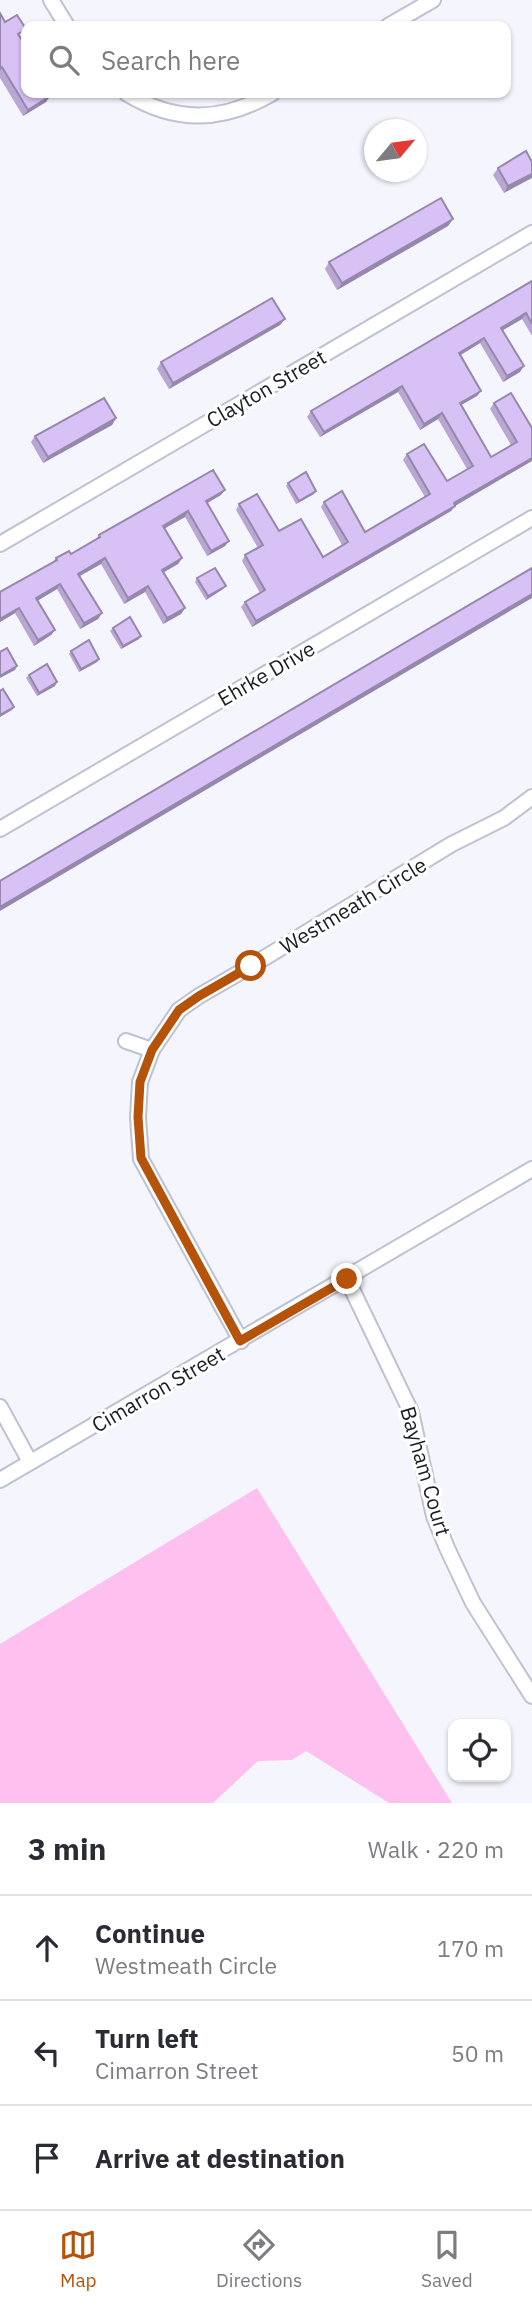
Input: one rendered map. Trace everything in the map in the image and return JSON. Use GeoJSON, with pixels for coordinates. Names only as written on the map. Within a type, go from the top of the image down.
{"type":"FeatureCollection","features":[{"type":"Feature","properties":{"kind":"street"},"geometry":{"type":"LineString","coordinates":[[51,0],[64,21]]}},
{"type":"Feature","properties":{"kind":"street"},"geometry":{"type":"LineString","coordinates":[[397,21],[433,0]]}},
{"type":"Feature","properties":{"kind":"street"},"geometry":{"type":"LineString","coordinates":[[134,98],[163,111],[203,116],[240,109],[263,98]]}},
{"type":"Feature","properties":{"kind":"street","name":"Clayton Street"},"geometry":{"type":"LineString","coordinates":[[0,544],[532,233]]}},
{"type":"Feature","properties":{"kind":"street","name":"Ehrke Drive"},"geometry":{"type":"LineString","coordinates":[[0,829],[532,518]]}},
{"type":"Feature","properties":{"kind":"street","name":"Westmeath Circle"},"geometry":{"type":"LineString","coordinates":[[240,1341],[141,1158],[138,1117],[140,1082],[152,1050],[179,1010],[199,996],[452,844],[504,818],[532,797]]}},
{"type":"Feature","properties":{"kind":"street"},"geometry":{"type":"LineString","coordinates":[[126,1041],[152,1050]]}},
{"type":"Feature","properties":{"kind":"street","name":"Cimarron Street"},"geometry":{"type":"LineString","coordinates":[[0,1480],[532,1169]]}},
{"type":"Feature","properties":{"kind":"street","name":"Bayham Court"},"geometry":{"type":"LineString","coordinates":[[347,1279],[411,1412],[434,1516],[447,1548],[473,1603],[532,1696]]}},
{"type":"Feature","properties":{"kind":"street"},"geometry":{"type":"LineString","coordinates":[[0,1407],[30,1462]]}},
{"type":"Feature","properties":{"kind":"shaded area"},"geometry":{"type":"Polygon","coordinates":[[[257,1488],[452,1803],[389,1803],[306,1751],[292,1760],[258,1761],[213,1803],[0,1803],[0,1644],[257,1488]]]}},
{"type":"Feature","properties":{"kind":"building"},"geometry":{"type":"Polygon","coordinates":[[[0,13],[5,22],[17,15],[21,21],[21,32],[18,34],[21,38],[21,98],[47,98],[28,110],[2,67],[0,69],[0,13]]]}},
{"type":"Feature","properties":{"kind":"building"},"geometry":{"type":"Polygon","coordinates":[[[526,151],[532,162],[532,174],[508,186],[498,168],[526,151]]]}},
{"type":"Feature","properties":{"kind":"building"},"geometry":{"type":"Polygon","coordinates":[[[441,198],[453,219],[342,283],[329,262],[441,198]]]}},
{"type":"Feature","properties":{"kind":"building"},"geometry":{"type":"Polygon","coordinates":[[[532,281],[532,324],[526,313],[501,328],[524,366],[507,376],[484,338],[459,353],[481,391],[460,403],[491,457],[517,442],[494,403],[511,393],[532,428],[532,458],[454,503],[455,506],[256,621],[245,602],[265,590],[245,555],[263,545],[239,504],[257,494],[279,531],[301,519],[323,557],[348,542],[324,502],[342,491],[365,532],[430,494],[407,454],[424,444],[447,481],[473,466],[442,413],[424,424],[402,386],[324,432],[311,411],[532,281]]]}},
{"type":"Feature","properties":{"kind":"building"},"geometry":{"type":"Polygon","coordinates":[[[272,298],[285,319],[173,383],[161,362],[272,298]]]}},
{"type":"Feature","properties":{"kind":"building"},"geometry":{"type":"Polygon","coordinates":[[[104,398],[116,418],[48,457],[35,436],[104,398]]]}},
{"type":"Feature","properties":{"kind":"building"},"geometry":{"type":"Polygon","coordinates":[[[213,470],[225,490],[206,501],[229,541],[211,551],[188,511],[163,526],[182,558],[162,570],[185,608],[167,618],[148,586],[128,598],[105,558],[78,574],[102,613],[84,623],[60,584],[36,598],[55,630],[38,640],[19,608],[0,619],[0,592],[69,551],[71,554],[213,470]]]}},
{"type":"Feature","properties":{"kind":"building"},"geometry":{"type":"Polygon","coordinates":[[[306,472],[316,491],[299,501],[288,483],[306,472]]]}},
{"type":"Feature","properties":{"kind":"building"},"geometry":{"type":"Polygon","coordinates":[[[215,568],[226,586],[208,596],[197,578],[215,568]]]}},
{"type":"Feature","properties":{"kind":"building"},"geometry":{"type":"Polygon","coordinates":[[[532,568],[532,594],[0,907],[0,881],[532,568]]]}},
{"type":"Feature","properties":{"kind":"building"},"geometry":{"type":"Polygon","coordinates":[[[130,617],[141,636],[123,646],[113,628],[130,617]]]}},
{"type":"Feature","properties":{"kind":"building"},"geometry":{"type":"Polygon","coordinates":[[[89,640],[99,659],[81,669],[71,651],[89,640]]]}},
{"type":"Feature","properties":{"kind":"building"},"geometry":{"type":"Polygon","coordinates":[[[7,648],[17,666],[0,676],[0,652],[7,648]]]}},
{"type":"Feature","properties":{"kind":"building"},"geometry":{"type":"Polygon","coordinates":[[[47,664],[57,682],[39,693],[29,675],[47,664]]]}},
{"type":"Feature","properties":{"kind":"building"},"geometry":{"type":"Polygon","coordinates":[[[3,689],[14,707],[0,715],[0,691],[3,689]]]}},
{"type":"Feature","properties":{"kind":"route"},"geometry":{"type":"LineString","coordinates":[[251,966],[179,1010],[152,1050],[140,1082],[138,1117],[141,1158],[240,1341],[347,1279]]}}]}
